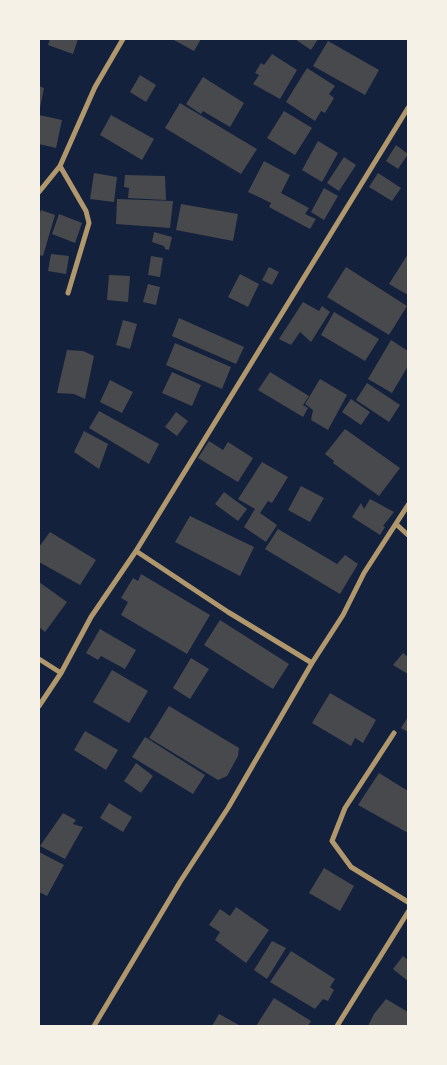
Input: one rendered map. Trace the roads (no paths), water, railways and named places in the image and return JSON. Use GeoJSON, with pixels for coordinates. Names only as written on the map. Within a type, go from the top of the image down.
{"type":"FeatureCollection","features":[{"type":"Feature","properties":{"kind":"street"},"geometry":{"type":"LineString","coordinates":[[39,192],[60,166],[95,87],[122,39]]}},
{"type":"Feature","properties":{"kind":"street"},"geometry":{"type":"LineString","coordinates":[[39,706],[61,673],[91,616],[136,551],[408,108]]}},
{"type":"Feature","properties":{"kind":"street"},"geometry":{"type":"LineString","coordinates":[[60,166],[86,211],[89,223],[68,293]]}},
{"type":"Feature","properties":{"kind":"street"},"geometry":{"type":"LineString","coordinates":[[94,1026],[180,882],[228,808],[312,663],[343,615],[364,573],[408,505]]}},
{"type":"Feature","properties":{"kind":"street"},"geometry":{"type":"LineString","coordinates":[[396,524],[408,535]]}},
{"type":"Feature","properties":{"kind":"street"},"geometry":{"type":"LineString","coordinates":[[136,551],[228,612],[312,663]]}},
{"type":"Feature","properties":{"kind":"street"},"geometry":{"type":"LineString","coordinates":[[39,659],[61,673]]}},
{"type":"Feature","properties":{"kind":"street"},"geometry":{"type":"LineString","coordinates":[[394,732],[345,808],[332,842],[351,867],[408,902]]}},
{"type":"Feature","properties":{"kind":"street"},"geometry":{"type":"LineString","coordinates":[[336,1026],[406,919],[408,912]]}}]}
